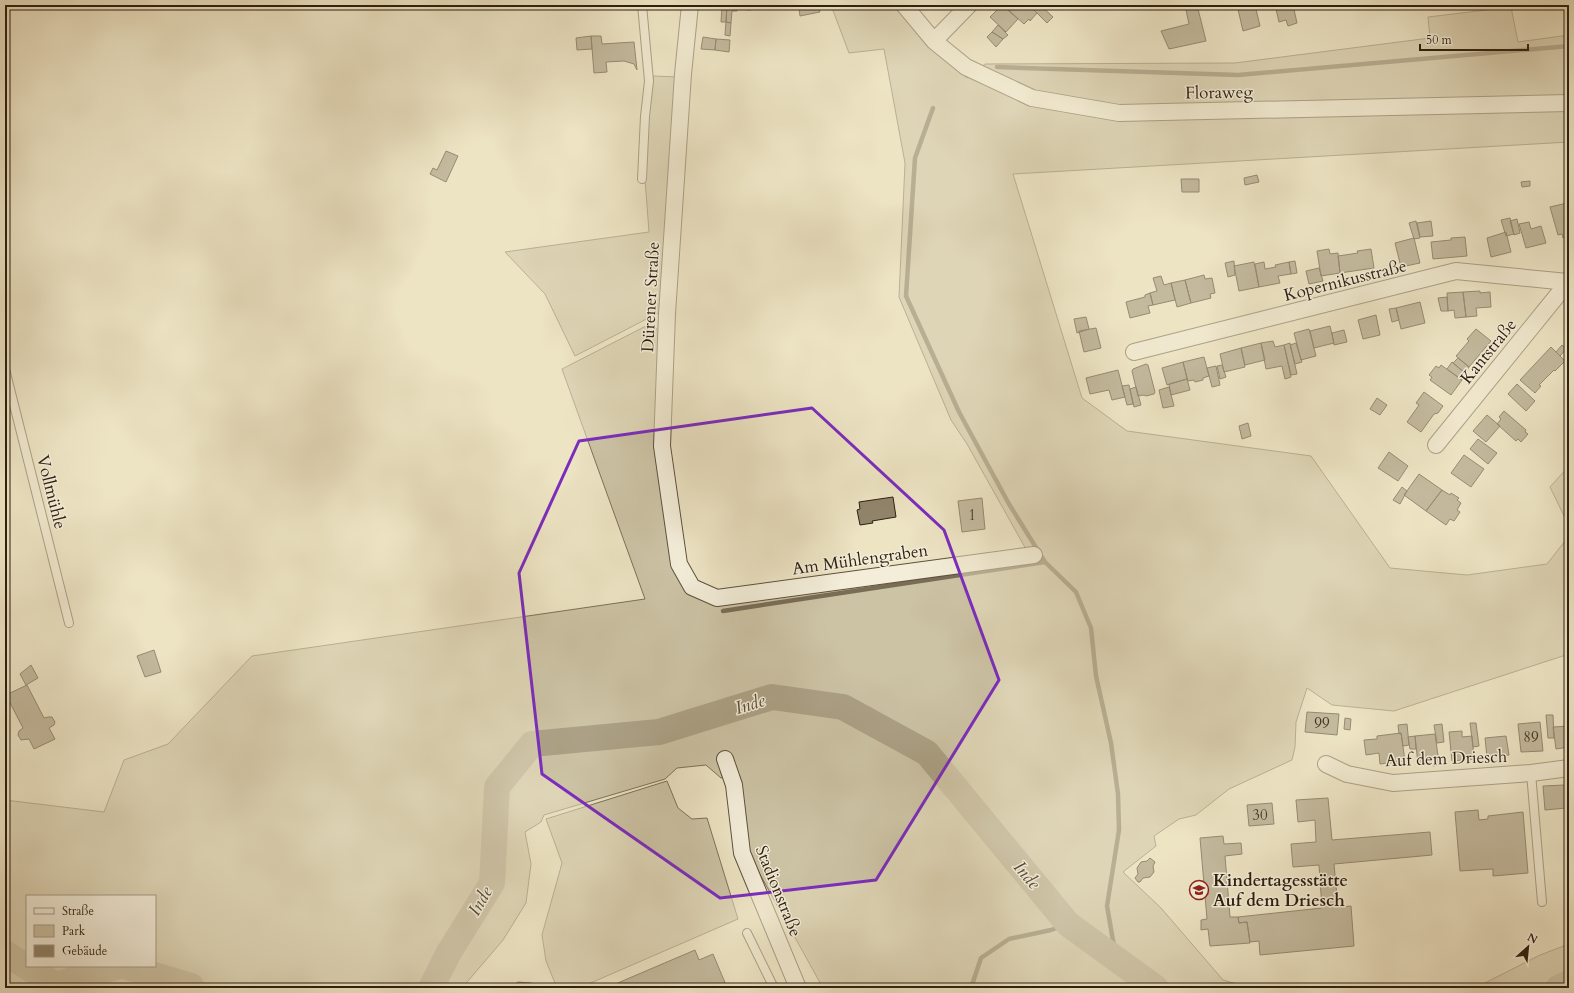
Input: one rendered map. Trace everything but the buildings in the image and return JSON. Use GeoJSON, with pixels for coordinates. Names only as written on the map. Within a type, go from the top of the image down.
{"type":"FeatureCollection","features":[{"type":"Feature","properties":{"kind":"street","name":"Dürener Straße"},"geometry":{"type":"LineString","coordinates":[[690,5],[683,74],[667,314],[662,446],[679,564],[692,587]]}},
{"type":"Feature","properties":{"kind":"street","name":"Floraweg"},"geometry":{"type":"LineString","coordinates":[[904,5],[934,41],[966,67],[1032,98],[1119,113],[1569,103]]}},
{"type":"Feature","properties":{"kind":"street"},"geometry":{"type":"LineString","coordinates":[[934,41],[962,7]]}},
{"type":"Feature","properties":{"kind":"street","name":"Kopernikusstraße"},"geometry":{"type":"LineString","coordinates":[[1134,352],[1456,272],[1568,281]]}},
{"type":"Feature","properties":{"kind":"street","name":"Kantstraße"},"geometry":{"type":"LineString","coordinates":[[1436,445],[1568,281]]}},
{"type":"Feature","properties":{"kind":"street","name":"Am Mühlengraben"},"geometry":{"type":"LineString","coordinates":[[692,587],[717,598],[1034,555]]}},
{"type":"Feature","properties":{"kind":"street","name":"Stadionstraße"},"geometry":{"type":"LineString","coordinates":[[725,759],[734,785],[742,853],[798,988]]}},
{"type":"Feature","properties":{"kind":"street","name":"Auf dem Driesch"},"geometry":{"type":"LineString","coordinates":[[1326,764],[1347,774],[1393,783],[1531,773],[1569,768]]}},
{"type":"Feature","properties":{"kind":"lane"},"geometry":{"type":"LineString","coordinates":[[642,5],[649,81],[645,116],[642,179]]}},
{"type":"Feature","properties":{"kind":"lane","name":"Vollmühle"},"geometry":{"type":"LineString","coordinates":[[5,369],[69,622]]}},
{"type":"Feature","properties":{"kind":"lane"},"geometry":{"type":"LineString","coordinates":[[1531,773],[1542,902]]}},
{"type":"Feature","properties":{"kind":"lane"},"geometry":{"type":"LineString","coordinates":[[747,933],[774,988]]}},
{"type":"Feature","properties":{"kind":"highlighted area"},"geometry":{"type":"Polygon","coordinates":[[[812,408],[944,530],[999,680],[876,880],[720,898],[542,774],[519,573],[579,441],[812,408]]]}},
{"type":"Feature","properties":{"kind":"green space"},"geometry":{"type":"Polygon","coordinates":[[[831,5],[897,5],[928,43],[967,78],[985,64],[1235,63],[1430,38],[1428,17],[1511,7],[1518,42],[1569,35],[1569,142],[1013,174],[1082,398],[1127,431],[1311,456],[1390,568],[1467,575],[1547,564],[1569,536],[1569,654],[1394,711],[1332,705],[1307,688],[1296,722],[1295,747],[1292,760],[1229,789],[1196,815],[1179,819],[1154,836],[1156,846],[1123,872],[1161,908],[1223,980],[1251,988],[823,988],[747,851],[738,777],[721,778],[706,765],[677,768],[665,779],[544,815],[541,822],[525,832],[531,864],[526,903],[503,940],[462,988],[5,988],[5,800],[104,812],[124,760],[168,744],[252,656],[645,599],[562,369],[644,327],[654,326],[663,336],[677,566],[717,601],[1027,551],[967,444],[951,420],[899,297],[905,163],[884,49],[849,53],[831,5]]]}},
{"type":"Feature","properties":{"kind":"green space"},"geometry":{"type":"Polygon","coordinates":[[[652,76],[679,77],[664,310],[575,356],[545,294],[505,252],[649,232],[645,179],[648,117],[652,76]]]}},
{"type":"Feature","properties":{"kind":"green space"},"geometry":{"type":"Polygon","coordinates":[[[1569,466],[1569,526],[1550,487],[1569,466]]]}},
{"type":"Feature","properties":{"kind":"green space"},"geometry":{"type":"Polygon","coordinates":[[[667,781],[678,808],[692,819],[707,818],[738,919],[579,988],[557,988],[546,961],[542,935],[562,863],[546,819],[667,781]]]}},
{"type":"Feature","properties":{"kind":"green space"},"geometry":{"type":"Polygon","coordinates":[[[1569,944],[1569,988],[1470,988],[1483,984],[1540,955],[1569,944]]]}},
{"type":"Feature","properties":{"kind":"waterway"},"geometry":{"type":"LineString","coordinates":[[997,67],[1238,75],[1569,46]]}},
{"type":"Feature","properties":{"kind":"waterway"},"geometry":{"type":"LineString","coordinates":[[933,108],[915,158],[906,296],[959,412],[1009,504],[1045,562]]}},
{"type":"Feature","properties":{"kind":"waterway"},"geometry":{"type":"LineString","coordinates":[[723,611],[1045,562],[1076,592],[1091,628],[1096,676],[1111,743],[1118,794],[1119,830],[1107,906],[1116,958]]}},
{"type":"Feature","properties":{"kind":"waterway","name":"Inde"},"geometry":{"type":"LineString","coordinates":[[431,988],[448,954],[492,883],[497,787],[532,744],[659,732],[772,697],[843,707],[927,753],[1068,924],[1156,988]]}},
{"type":"Feature","properties":{"kind":"waterway"},"geometry":{"type":"LineString","coordinates":[[971,988],[981,958],[1009,939],[1051,930],[1068,924]]}},
{"type":"Feature","properties":{"kind":"waterway","name":"Inde"},"geometry":{"type":"LineString","coordinates":[[5,953],[26,966]]}},
{"type":"Feature","properties":{"kind":"waterway","name":"Inde"},"geometry":{"type":"LineString","coordinates":[[27,967],[56,985],[116,967]]}},
{"type":"Feature","properties":{"kind":"waterway","name":"Inde"},"geometry":{"type":"LineString","coordinates":[[127,967],[191,986],[192,988]]}},
{"type":"Feature","properties":{"kind":"waterway","name":"Inde"},"geometry":{"type":"LineString","coordinates":[[1558,988],[1569,983]]}},
{"type":"Feature","properties":{"kind":"place","name":"Kindertagesstätte Auf dem Driesch"},"geometry":{"type":"Point","coordinates":[1199,890]}}]}
